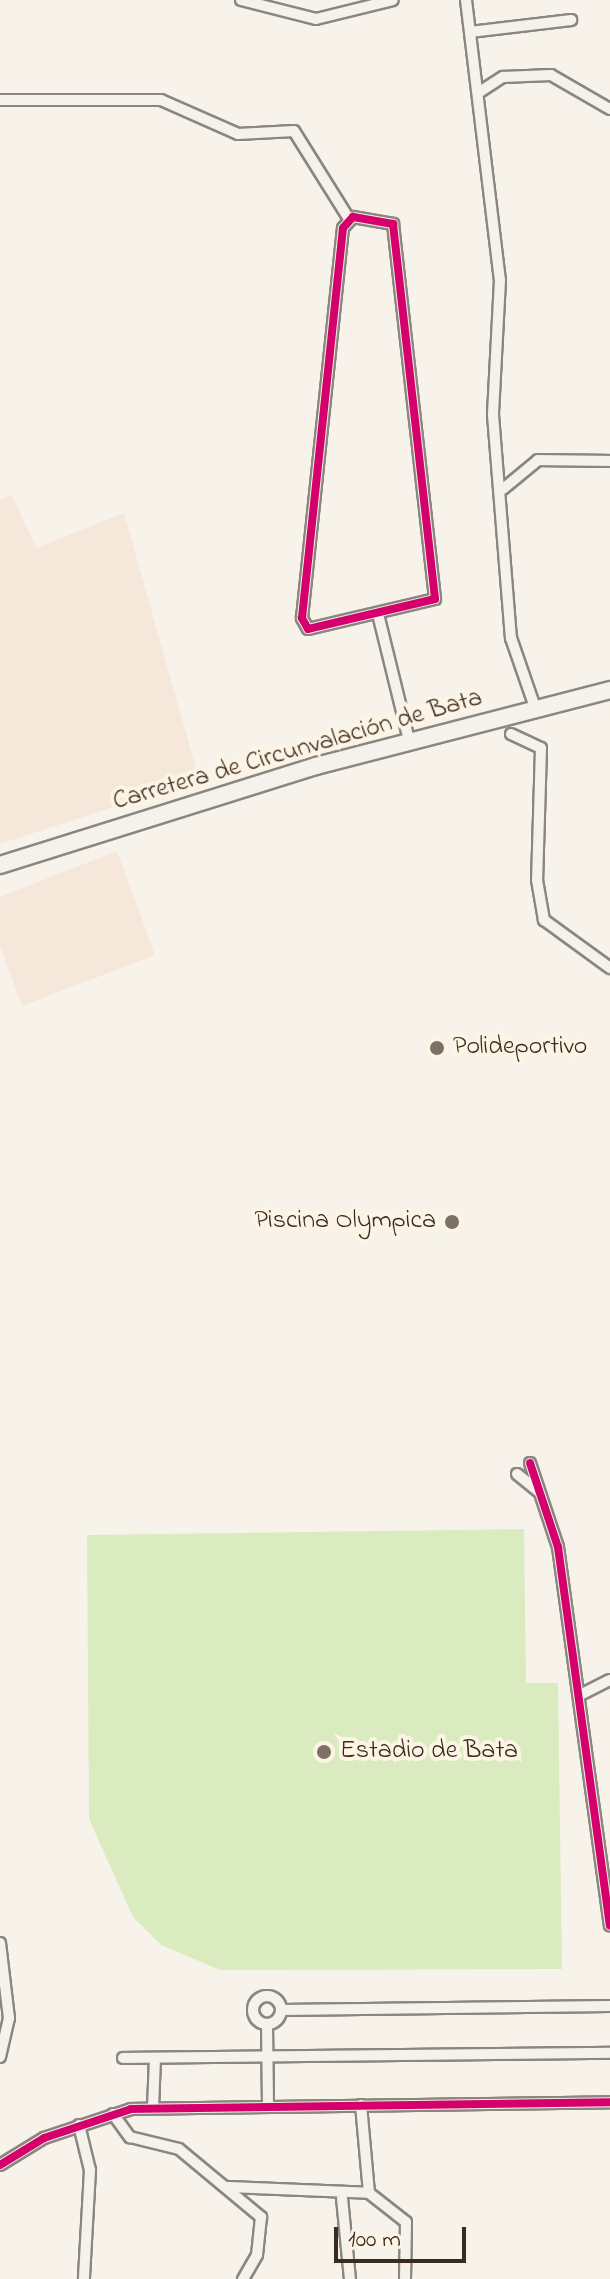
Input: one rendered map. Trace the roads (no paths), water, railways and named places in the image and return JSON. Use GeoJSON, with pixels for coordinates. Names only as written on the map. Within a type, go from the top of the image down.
{"type":"FeatureCollection","features":[{"type":"Feature","properties":{"kind":"main road","name":"Carretera de Circunvalación de Bata"},"geometry":{"type":"LineString","coordinates":[[0,865],[409,740],[610,690]]}},
{"type":"Feature","properties":{"kind":"street"},"geometry":{"type":"LineString","coordinates":[[241,0],[316,19],[393,0]]}},
{"type":"Feature","properties":{"kind":"street"},"geometry":{"type":"LineString","coordinates":[[466,0],[500,280],[493,415],[503,489],[511,638],[536,710]]}},
{"type":"Feature","properties":{"kind":"street"},"geometry":{"type":"LineString","coordinates":[[470,32],[571,20]]}},
{"type":"Feature","properties":{"kind":"street"},"geometry":{"type":"LineString","coordinates":[[478,93],[503,77],[551,75],[610,109]]}},
{"type":"Feature","properties":{"kind":"street"},"geometry":{"type":"LineString","coordinates":[[0,100],[161,100],[238,134],[294,131],[349,219],[302,618],[317,630],[379,618],[435,599],[436,580],[393,224],[385,217],[349,219]]}},
{"type":"Feature","properties":{"kind":"street"},"geometry":{"type":"LineString","coordinates":[[503,489],[538,460],[610,461]]}},
{"type":"Feature","properties":{"kind":"street"},"geometry":{"type":"LineString","coordinates":[[379,618],[409,740]]}},
{"type":"Feature","properties":{"kind":"street"},"geometry":{"type":"LineString","coordinates":[[511,734],[541,748],[537,880],[544,920],[610,968]]}},
{"type":"Feature","properties":{"kind":"street"},"geometry":{"type":"LineString","coordinates":[[530,1463],[558,1547],[582,1694],[610,1925]]}},
{"type":"Feature","properties":{"kind":"street"},"geometry":{"type":"LineString","coordinates":[[517,1474],[538,1491]]}},
{"type":"Feature","properties":{"kind":"street"},"geometry":{"type":"LineString","coordinates":[[582,1694],[610,1680]]}},
{"type":"Feature","properties":{"kind":"street"},"geometry":{"type":"LineString","coordinates":[[0,1943],[9,2018],[0,2057]]}},
{"type":"Feature","properties":{"kind":"street"},"geometry":{"type":"LineString","coordinates":[[267,2024],[253,2015],[255,2002],[271,1997],[281,2010]]}},
{"type":"Feature","properties":{"kind":"street"},"geometry":{"type":"LineString","coordinates":[[268,2104],[267,2024],[281,2010],[610,2006]]}},
{"type":"Feature","properties":{"kind":"street"},"geometry":{"type":"LineString","coordinates":[[123,2058],[610,2053]]}},
{"type":"Feature","properties":{"kind":"street"},"geometry":{"type":"LineString","coordinates":[[153,2108],[155,2058]]}},
{"type":"Feature","properties":{"kind":"street"},"geometry":{"type":"LineString","coordinates":[[0,2165],[79,2125],[113,2114],[153,2108],[268,2104],[610,2102]]}},
{"type":"Feature","properties":{"kind":"street"},"geometry":{"type":"LineString","coordinates":[[361,2105],[369,2193],[406,2222],[405,2279]]}},
{"type":"Feature","properties":{"kind":"street"},"geometry":{"type":"LineString","coordinates":[[113,2114],[130,2137],[179,2149],[254,2208],[263,2226],[243,2279]]}},
{"type":"Feature","properties":{"kind":"street"},"geometry":{"type":"LineString","coordinates":[[79,2125],[90,2170],[84,2279]]}},
{"type":"Feature","properties":{"kind":"street"},"geometry":{"type":"LineString","coordinates":[[224,2187],[342,2198],[369,2193]]}},
{"type":"Feature","properties":{"kind":"street"},"geometry":{"type":"LineString","coordinates":[[342,2198],[350,2279]]}},
{"type":"Feature","properties":{"kind":"place","name":"Polideportivo"},"geometry":{"type":"Point","coordinates":[437,1048]}},
{"type":"Feature","properties":{"kind":"place","name":"Piscina Olympica"},"geometry":{"type":"Point","coordinates":[452,1222]}},
{"type":"Feature","properties":{"kind":"place","name":"Estadio de Bata"},"geometry":{"type":"Point","coordinates":[324,1752]}}]}
